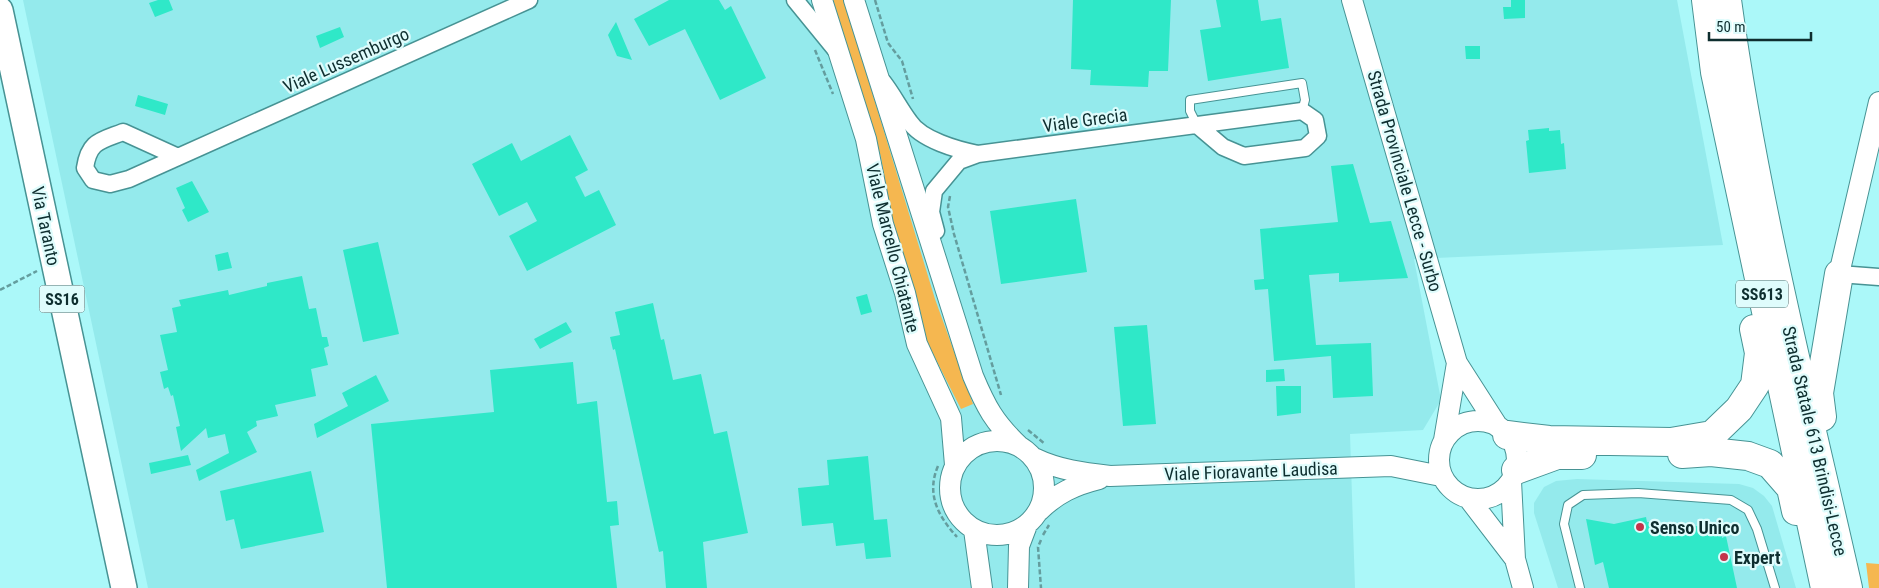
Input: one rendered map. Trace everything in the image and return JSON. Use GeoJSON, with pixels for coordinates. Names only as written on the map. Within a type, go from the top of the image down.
{"type":"FeatureCollection","features":[{"type":"Feature","properties":{"kind":"highway","name":"Strada Statale 613 Brindisi-Lecce"},"geometry":{"type":"LineString","coordinates":[[1706,0],[1715,72],[1825,588]]}},
{"type":"Feature","properties":{"kind":"highway","name":"Strada Statale 613 Brindisi-Lecce"},"geometry":{"type":"LineString","coordinates":[[1727,0],[1736,66],[1779,282],[1848,588]]}},
{"type":"Feature","properties":{"kind":"highway"},"geometry":{"type":"LineString","coordinates":[[1503,431],[1549,440],[1671,442],[1712,434],[1739,409],[1755,384],[1759,353],[1735,230],[1738,180]]}},
{"type":"Feature","properties":{"kind":"highway"},"geometry":{"type":"LineString","coordinates":[[1839,274],[1820,393],[1821,413],[1854,575],[1853,588]]}},
{"type":"Feature","properties":{"kind":"highway"},"geometry":{"type":"LineString","coordinates":[[1514,475],[1557,455],[1642,456],[1711,452],[1748,456],[1770,464],[1791,488],[1813,588]]}},
{"type":"Feature","properties":{"kind":"main road","name":"Via Taranto"},"geometry":{"type":"LineString","coordinates":[[0,10],[124,588]]}},
{"type":"Feature","properties":{"kind":"street","name":"Viale Lussemburgo"},"geometry":{"type":"LineString","coordinates":[[178,157],[122,132],[94,144],[87,155],[85,168],[93,180],[110,184],[128,179],[178,157],[529,0]]}},
{"type":"Feature","properties":{"kind":"street"},"geometry":{"type":"LineString","coordinates":[[795,0],[839,54]]}},
{"type":"Feature","properties":{"kind":"street","name":"Viale Marcello Chiatante"},"geometry":{"type":"LineString","coordinates":[[822,0],[866,139],[883,224],[905,293],[917,344],[950,418],[955,465],[950,480],[950,494],[954,508],[962,521],[974,530]]}},
{"type":"Feature","properties":{"kind":"street","name":"Viale Marcello Chiatante"},"geometry":{"type":"LineString","coordinates":[[854,0],[972,376],[985,406],[998,425],[1031,445],[1041,470],[1044,484],[1043,498],[1039,518],[1019,546],[1018,588]]}},
{"type":"Feature","properties":{"kind":"street","name":"Strada Provinciale Lecce - Surbo"},"geometry":{"type":"LineString","coordinates":[[1352,0],[1457,363],[1503,431]]}},
{"type":"Feature","properties":{"kind":"street","name":"Viale Grecia"},"geometry":{"type":"LineString","coordinates":[[878,76],[892,94],[910,124],[931,138],[955,150],[978,154]]}},
{"type":"Feature","properties":{"kind":"street"},"geometry":{"type":"LineString","coordinates":[[1879,102],[1839,274],[1879,277]]}},
{"type":"Feature","properties":{"kind":"street"},"geometry":{"type":"LineString","coordinates":[[1197,125],[1223,147],[1244,156],[1305,148],[1318,136],[1315,120],[1302,111]]}},
{"type":"Feature","properties":{"kind":"street","name":"Viale Grecia"},"geometry":{"type":"LineString","coordinates":[[947,296],[942,251],[931,212],[934,191],[959,162],[978,154],[1302,111]]}},
{"type":"Feature","properties":{"kind":"street","name":"Strada Provinciale Lecce - Surbo"},"geometry":{"type":"LineString","coordinates":[[1442,446],[1457,363]]}},
{"type":"Feature","properties":{"kind":"street"},"geometry":{"type":"LineString","coordinates":[[1514,475],[1503,490],[1493,497],[1481,500],[1468,499],[1457,494],[1441,476],[1438,464],[1442,446],[1452,430],[1462,424],[1474,421],[1487,422],[1503,431],[1515,451],[1515,559],[1523,588]]}},
{"type":"Feature","properties":{"kind":"street"},"geometry":{"type":"LineString","coordinates":[[955,465],[964,454],[983,443],[1005,441],[1031,445]]}},
{"type":"Feature","properties":{"kind":"street","name":"Viale Fioravante Laudisa"},"geometry":{"type":"LineString","coordinates":[[1031,445],[1050,466],[1076,472],[1110,476],[1391,466],[1441,476]]}},
{"type":"Feature","properties":{"kind":"street","name":"Viale Fioravante Laudisa"},"geometry":{"type":"LineString","coordinates":[[1391,466],[1442,446]]}},
{"type":"Feature","properties":{"kind":"street","name":"Viale Fioravante Laudisa"},"geometry":{"type":"LineString","coordinates":[[1039,518],[1055,495],[1078,484],[1110,476]]}},
{"type":"Feature","properties":{"kind":"street"},"geometry":{"type":"LineString","coordinates":[[1468,499],[1515,559]]}},
{"type":"Feature","properties":{"kind":"street"},"geometry":{"type":"LineString","coordinates":[[982,588],[974,530],[987,535],[1001,535],[1015,532],[1039,518]]}},
{"type":"Feature","properties":{"kind":"lane"},"geometry":{"type":"LineString","coordinates":[[1197,125],[1190,111],[1190,100],[1302,83],[1305,100],[1302,111]]}},
{"type":"Feature","properties":{"kind":"lane"},"geometry":{"type":"LineString","coordinates":[[1580,588],[1564,524],[1568,505],[1582,495],[1638,493],[1731,500],[1748,510],[1757,529],[1775,588]]}},
{"type":"Feature","properties":{"kind":"path"},"geometry":{"type":"LineString","coordinates":[[875,0],[888,43],[902,61],[914,104]]}},
{"type":"Feature","properties":{"kind":"path"},"geometry":{"type":"LineString","coordinates":[[950,195],[948,207],[954,234],[1002,400]]}},
{"type":"Feature","properties":{"kind":"path"},"geometry":{"type":"LineString","coordinates":[[0,290],[32,273],[54,265]]}},
{"type":"Feature","properties":{"kind":"path"},"geometry":{"type":"LineString","coordinates":[[1039,518],[1038,547],[1041,588]]}},
{"type":"Feature","properties":{"kind":"shaded area"},"geometry":{"type":"Polygon","coordinates":[[[23,0],[1677,0],[1723,245],[1414,259],[1441,400],[1423,430],[1350,434],[1355,588],[148,588],[23,0]]]}},
{"type":"Feature","properties":{"kind":"shaded area"},"geometry":{"type":"Polygon","coordinates":[[[833,0],[844,0],[935,299],[973,404],[961,409],[927,342],[918,301],[892,224],[881,157],[833,0]]]}},
{"type":"Feature","properties":{"kind":"shaded area"},"geometry":{"type":"Polygon","coordinates":[[[1577,479],[1739,484],[1753,488],[1764,496],[1772,506],[1796,588],[1558,588],[1534,513],[1534,503],[1544,487],[1556,481],[1577,479]]]}},
{"type":"Feature","properties":{"kind":"shaded area"},"geometry":{"type":"Polygon","coordinates":[[[1866,563],[1879,564],[1879,588],[1869,588],[1866,563]]]}},
{"type":"Feature","properties":{"kind":"building"},"geometry":{"type":"Polygon","coordinates":[[[158,0],[169,0],[173,10],[155,17],[149,3],[158,0]]]}},
{"type":"Feature","properties":{"kind":"building"},"geometry":{"type":"Polygon","coordinates":[[[669,0],[719,0],[725,10],[731,6],[766,78],[720,100],[685,29],[649,46],[634,19],[669,0]]]}},
{"type":"Feature","properties":{"kind":"building"},"geometry":{"type":"Polygon","coordinates":[[[1073,0],[1171,0],[1168,71],[1149,71],[1148,87],[1090,85],[1091,70],[1071,69],[1073,0]]]}},
{"type":"Feature","properties":{"kind":"building"},"geometry":{"type":"Polygon","coordinates":[[[1216,0],[1258,0],[1261,21],[1281,18],[1289,68],[1208,81],[1200,30],[1221,27],[1216,0]]]}},
{"type":"Feature","properties":{"kind":"building"},"geometry":{"type":"Polygon","coordinates":[[[1511,0],[1525,0],[1525,18],[1504,19],[1503,7],[1511,7],[1511,0]]]}},
{"type":"Feature","properties":{"kind":"building"},"geometry":{"type":"Polygon","coordinates":[[[616,22],[632,60],[617,56],[608,35],[616,22]]]}},
{"type":"Feature","properties":{"kind":"building"},"geometry":{"type":"Polygon","coordinates":[[[340,27],[344,37],[320,48],[316,36],[340,27]]]}},
{"type":"Feature","properties":{"kind":"building"},"geometry":{"type":"Polygon","coordinates":[[[1465,46],[1480,46],[1480,59],[1466,59],[1465,46]]]}},
{"type":"Feature","properties":{"kind":"building"},"geometry":{"type":"Polygon","coordinates":[[[138,95],[168,104],[165,115],[135,106],[138,95]]]}},
{"type":"Feature","properties":{"kind":"building"},"geometry":{"type":"Polygon","coordinates":[[[1549,128],[1549,131],[1560,130],[1561,144],[1564,143],[1566,169],[1529,173],[1526,141],[1529,140],[1528,130],[1549,128]]]}},
{"type":"Feature","properties":{"kind":"building"},"geometry":{"type":"Polygon","coordinates":[[[570,135],[588,170],[575,177],[585,197],[599,190],[616,225],[527,271],[509,236],[537,221],[527,202],[499,216],[472,164],[512,143],[521,161],[570,135]]]}},
{"type":"Feature","properties":{"kind":"building"},"geometry":{"type":"Polygon","coordinates":[[[1353,164],[1370,223],[1391,221],[1408,278],[1339,282],[1339,273],[1309,275],[1316,345],[1371,343],[1373,396],[1333,398],[1331,356],[1274,361],[1268,289],[1255,290],[1254,280],[1264,279],[1260,229],[1338,222],[1331,166],[1353,164]]]}},
{"type":"Feature","properties":{"kind":"building"},"geometry":{"type":"Polygon","coordinates":[[[192,181],[209,212],[188,222],[182,210],[185,208],[176,188],[192,181]]]}},
{"type":"Feature","properties":{"kind":"building"},"geometry":{"type":"Polygon","coordinates":[[[1076,199],[1087,272],[1001,284],[990,211],[1076,199]]]}},
{"type":"Feature","properties":{"kind":"building"},"geometry":{"type":"Polygon","coordinates":[[[378,242],[399,334],[363,342],[343,250],[378,242]]]}},
{"type":"Feature","properties":{"kind":"building"},"geometry":{"type":"Polygon","coordinates":[[[228,252],[232,268],[218,271],[215,255],[228,252]]]}},
{"type":"Feature","properties":{"kind":"building"},"geometry":{"type":"Polygon","coordinates":[[[302,276],[309,309],[316,308],[322,337],[327,337],[329,346],[324,348],[328,365],[311,369],[316,396],[275,405],[278,416],[256,421],[257,426],[247,432],[257,452],[199,481],[196,470],[229,453],[225,434],[208,438],[206,428],[181,451],[176,427],[180,426],[173,395],[171,396],[168,387],[164,389],[160,372],[168,370],[160,335],[177,332],[172,308],[181,306],[179,300],[228,290],[229,295],[267,286],[267,283],[302,276]]]}},
{"type":"Feature","properties":{"kind":"building"},"geometry":{"type":"Polygon","coordinates":[[[867,294],[872,312],[861,315],[856,297],[867,294]]]}},
{"type":"Feature","properties":{"kind":"building"},"geometry":{"type":"Polygon","coordinates":[[[653,303],[661,340],[664,339],[673,380],[701,374],[714,434],[727,431],[748,533],[703,542],[707,588],[666,588],[663,551],[659,552],[615,349],[613,350],[610,337],[620,335],[615,312],[653,303]]]}},
{"type":"Feature","properties":{"kind":"building"},"geometry":{"type":"Polygon","coordinates":[[[566,322],[572,332],[540,349],[534,339],[566,322]]]}},
{"type":"Feature","properties":{"kind":"building"},"geometry":{"type":"Polygon","coordinates":[[[1147,325],[1156,424],[1123,426],[1114,327],[1147,325]]]}},
{"type":"Feature","properties":{"kind":"building"},"geometry":{"type":"Polygon","coordinates":[[[573,362],[577,404],[597,401],[607,502],[617,501],[619,525],[610,526],[617,588],[387,588],[371,424],[494,412],[490,370],[573,362]]]}},
{"type":"Feature","properties":{"kind":"building"},"geometry":{"type":"Polygon","coordinates":[[[1284,369],[1285,381],[1266,382],[1266,370],[1284,369]]]}},
{"type":"Feature","properties":{"kind":"building"},"geometry":{"type":"Polygon","coordinates":[[[376,375],[389,401],[317,438],[314,424],[348,406],[342,393],[376,375]]]}},
{"type":"Feature","properties":{"kind":"building"},"geometry":{"type":"Polygon","coordinates":[[[1276,386],[1301,386],[1301,413],[1277,416],[1276,386]]]}},
{"type":"Feature","properties":{"kind":"building"},"geometry":{"type":"Polygon","coordinates":[[[188,455],[191,465],[151,474],[149,463],[188,455]]]}},
{"type":"Feature","properties":{"kind":"building"},"geometry":{"type":"Polygon","coordinates":[[[868,456],[874,520],[887,519],[891,557],[866,559],[864,543],[836,546],[833,523],[802,526],[798,488],[829,485],[827,460],[868,456]]]}},
{"type":"Feature","properties":{"kind":"building"},"geometry":{"type":"Polygon","coordinates":[[[311,471],[324,532],[241,549],[234,519],[226,521],[220,491],[311,471]]]}},
{"type":"Feature","properties":{"kind":"building"},"geometry":{"type":"Polygon","coordinates":[[[1646,517],[1647,522],[1691,525],[1721,531],[1722,538],[1726,536],[1737,588],[1609,588],[1603,562],[1595,565],[1586,519],[1614,524],[1646,517]]]}},
{"type":"Feature","properties":{"kind":"place","name":"Senso Unico"},"geometry":{"type":"Point","coordinates":[1640,527]}},
{"type":"Feature","properties":{"kind":"place","name":"Expert"},"geometry":{"type":"Point","coordinates":[1724,557]}}]}
